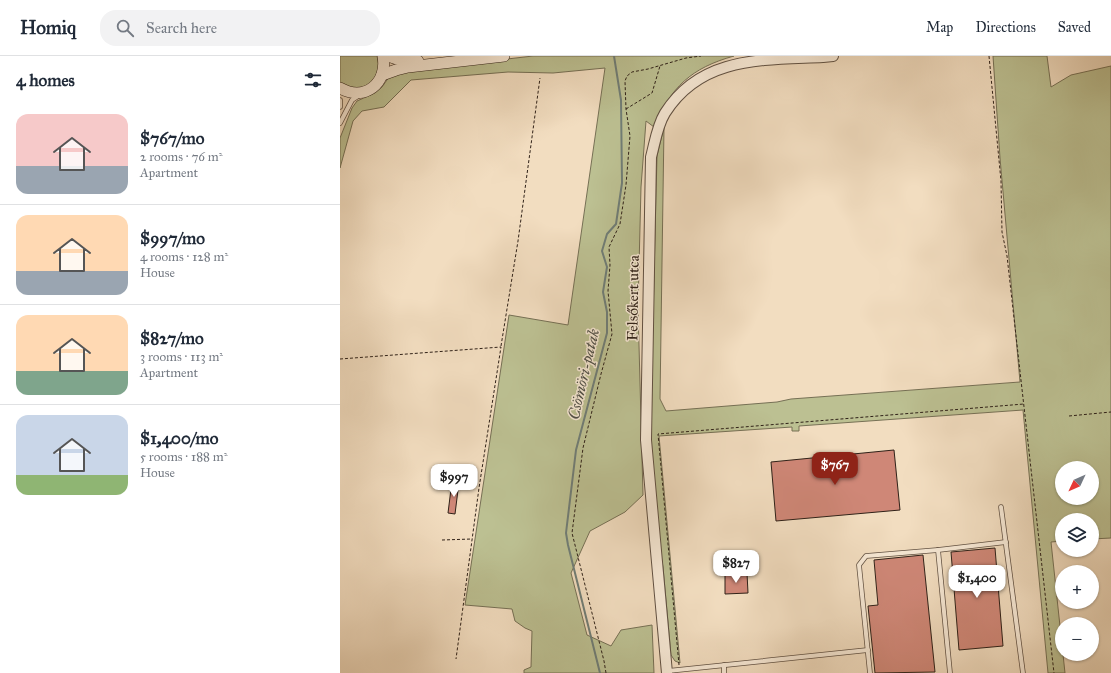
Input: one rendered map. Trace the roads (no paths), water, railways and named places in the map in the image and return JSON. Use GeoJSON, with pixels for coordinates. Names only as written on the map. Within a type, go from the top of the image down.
{"type":"FeatureCollection","features":[{"type":"Feature","properties":{"kind":"main road"},"geometry":{"type":"LineString","coordinates":[[340,88],[354,93],[363,92],[374,86],[382,76],[385,65],[383,56]]}},
{"type":"Feature","properties":{"kind":"main road"},"geometry":{"type":"LineString","coordinates":[[388,56],[397,59],[441,63]]}},
{"type":"Feature","properties":{"kind":"main road"},"geometry":{"type":"LineString","coordinates":[[382,76],[396,70],[504,56]]}},
{"type":"Feature","properties":{"kind":"street","name":"Felsőkert utca"},"geometry":{"type":"LineString","coordinates":[[667,672],[646,440],[651,157],[658,128],[665,114],[685,87],[698,76],[712,69],[732,63],[752,60],[823,58],[833,56]]}},
{"type":"Feature","properties":{"kind":"lane"},"geometry":{"type":"LineString","coordinates":[[340,123],[352,100],[363,92]]}},
{"type":"Feature","properties":{"kind":"lane"},"geometry":{"type":"LineString","coordinates":[[340,100],[340,107]]}},
{"type":"Feature","properties":{"kind":"lane"},"geometry":{"type":"LineString","coordinates":[[1001,507],[1023,673]]}},
{"type":"Feature","properties":{"kind":"lane"},"geometry":{"type":"LineString","coordinates":[[870,673],[860,565],[866,556],[1006,542]]}},
{"type":"Feature","properties":{"kind":"lane"},"geometry":{"type":"LineString","coordinates":[[938,550],[950,673]]}},
{"type":"Feature","properties":{"kind":"lane"},"geometry":{"type":"LineString","coordinates":[[667,672],[679,669],[868,650]]}},
{"type":"Feature","properties":{"kind":"lane"},"geometry":{"type":"LineString","coordinates":[[724,665],[724,673]]}},
{"type":"Feature","properties":{"kind":"waterway","name":"Csömöri-patak"},"geometry":{"type":"LineString","coordinates":[[600,673],[566,533],[576,450],[607,333],[607,312],[603,292],[607,267],[602,251],[607,234],[616,224],[622,183],[621,100],[614,56]]}}]}
